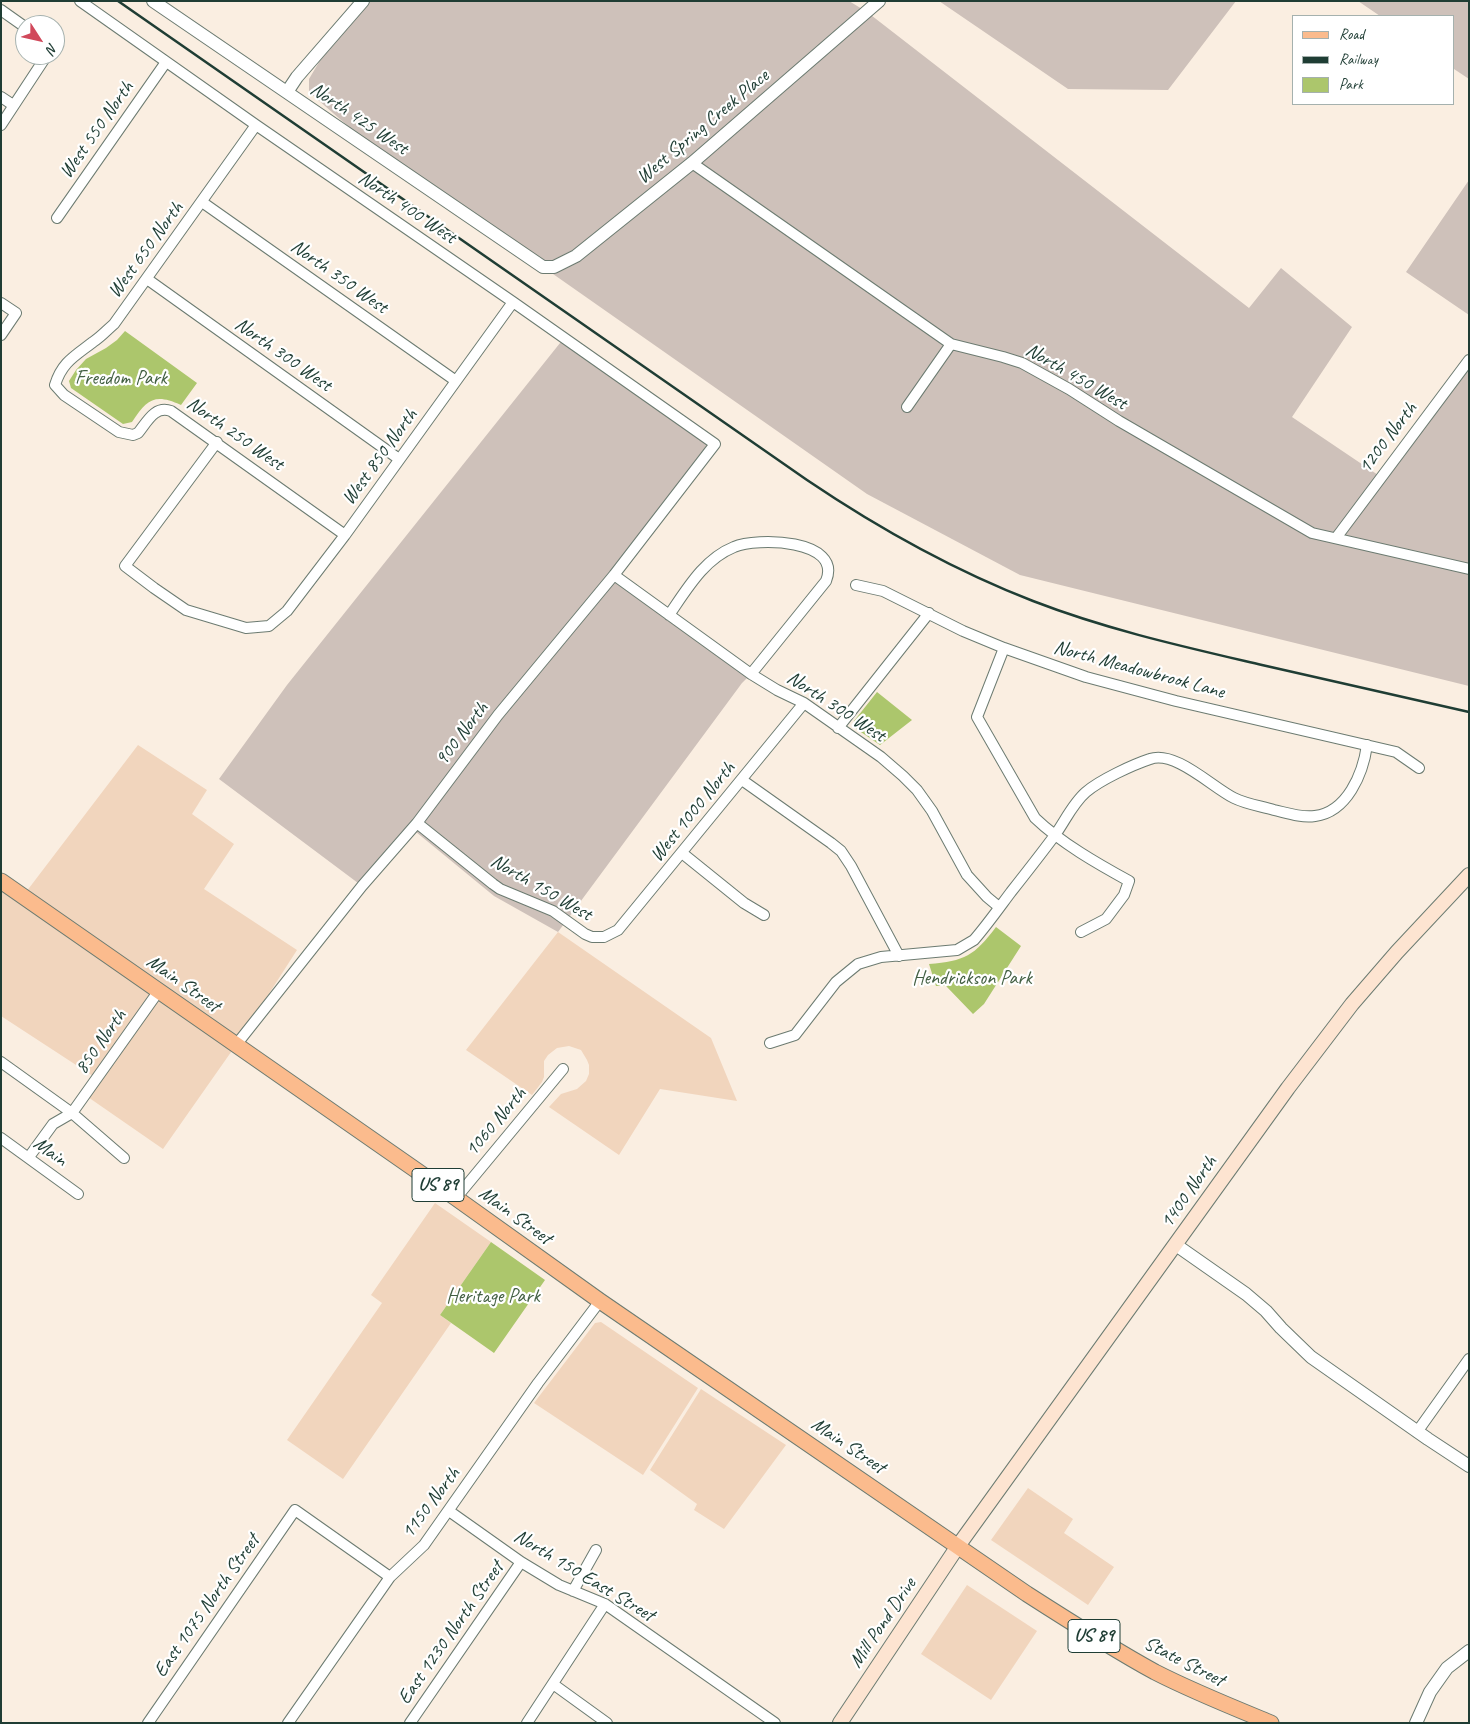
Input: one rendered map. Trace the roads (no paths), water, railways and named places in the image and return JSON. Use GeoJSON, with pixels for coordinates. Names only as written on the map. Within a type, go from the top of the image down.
{"type":"FeatureCollection","features":[{"type":"Feature","properties":{"kind":"main road","name":"1400 North"},"geometry":{"type":"LineString","coordinates":[[958,1546],[1288,1088],[1352,1004],[1397,952],[1469,875]]}},
{"type":"Feature","properties":{"kind":"main road","name":"Main Street"},"geometry":{"type":"LineString","coordinates":[[1,881],[456,1198],[600,1301],[958,1546]]}},
{"type":"Feature","properties":{"kind":"main road","name":"Mill Pond Drive"},"geometry":{"type":"LineString","coordinates":[[840,1723],[958,1546]]}},
{"type":"Feature","properties":{"kind":"main road","name":"State Street"},"geometry":{"type":"LineString","coordinates":[[958,1546],[1095,1637],[1156,1672],[1213,1699],[1271,1723]]}},
{"type":"Feature","properties":{"kind":"street","name":"North 400 West"},"geometry":{"type":"LineString","coordinates":[[80,1],[716,444]]}},
{"type":"Feature","properties":{"kind":"street","name":"North 425 West"},"geometry":{"type":"LineString","coordinates":[[153,1],[543,267]]}},
{"type":"Feature","properties":{"kind":"street"},"geometry":{"type":"LineString","coordinates":[[287,92],[297,77],[363,1]]}},
{"type":"Feature","properties":{"kind":"street","name":"West Spring Creek Place"},"geometry":{"type":"LineString","coordinates":[[543,267],[554,267],[576,256],[692,163],[879,1]]}},
{"type":"Feature","properties":{"kind":"street"},"geometry":{"type":"LineString","coordinates":[[1,10],[15,20]]}},
{"type":"Feature","properties":{"kind":"street","name":"West 550 North"},"geometry":{"type":"LineString","coordinates":[[57,218],[166,62]]}},
{"type":"Feature","properties":{"kind":"street"},"geometry":{"type":"LineString","coordinates":[[1,125],[39,65]]}},
{"type":"Feature","properties":{"kind":"street"},"geometry":{"type":"LineString","coordinates":[[1,97],[13,105]]}},
{"type":"Feature","properties":{"kind":"street","name":"West 650 North"},"geometry":{"type":"LineString","coordinates":[[55,385],[59,373],[71,358],[114,324],[256,125]]}},
{"type":"Feature","properties":{"kind":"street","name":"North 450 West"},"geometry":{"type":"LineString","coordinates":[[692,163],[951,344],[1022,363],[1312,533],[1469,569]]}},
{"type":"Feature","properties":{"kind":"street","name":"North 350 West"},"geometry":{"type":"LineString","coordinates":[[202,202],[456,381]]}},
{"type":"Feature","properties":{"kind":"street","name":"North 300 West"},"geometry":{"type":"LineString","coordinates":[[147,279],[399,459]]}},
{"type":"Feature","properties":{"kind":"street","name":"West 850 North"},"geometry":{"type":"LineString","coordinates":[[217,442],[125,566],[186,610],[246,628],[269,626],[287,611],[346,535],[512,302]]}},
{"type":"Feature","properties":{"kind":"street"},"geometry":{"type":"LineString","coordinates":[[1,303],[16,314],[1,335]]}},
{"type":"Feature","properties":{"kind":"street"},"geometry":{"type":"LineString","coordinates":[[907,407],[951,344]]}},
{"type":"Feature","properties":{"kind":"street","name":"1200 North"},"geometry":{"type":"LineString","coordinates":[[1336,538],[1469,360]]}},
{"type":"Feature","properties":{"kind":"street","name":"North 250 West"},"geometry":{"type":"LineString","coordinates":[[55,385],[64,395],[119,432],[133,435],[138,433],[155,412],[165,408],[171,411],[346,535]]}},
{"type":"Feature","properties":{"kind":"street","name":"900 North"},"geometry":{"type":"LineString","coordinates":[[236,1045],[362,886],[416,823],[498,715],[614,575],[716,444]]}},
{"type":"Feature","properties":{"kind":"street"},"geometry":{"type":"LineString","coordinates":[[669,615],[701,570],[711,560],[734,546],[751,542],[791,544],[804,546],[821,556],[829,570],[826,581],[751,674]]}},
{"type":"Feature","properties":{"kind":"street","name":"North 300 West"},"geometry":{"type":"LineString","coordinates":[[614,575],[751,674],[777,690],[804,703],[881,757],[917,790],[932,812],[967,875],[987,897],[1000,907]]}},
{"type":"Feature","properties":{"kind":"street","name":"North Meadowbrook Lane"},"geometry":{"type":"LineString","coordinates":[[856,585],[883,591],[963,631],[1004,648],[1103,682],[1176,701],[1396,752],[1419,768]]}},
{"type":"Feature","properties":{"kind":"street"},"geometry":{"type":"LineString","coordinates":[[838,728],[929,613]]}},
{"type":"Feature","properties":{"kind":"street"},"geometry":{"type":"LineString","coordinates":[[1004,648],[977,717],[1035,818],[1046,829],[1108,870],[1129,881],[1124,895],[1106,918],[1081,932]]}},
{"type":"Feature","properties":{"kind":"street","name":"West 1000 North"},"geometry":{"type":"LineString","coordinates":[[604,937],[618,930],[804,703]]}},
{"type":"Feature","properties":{"kind":"street"},"geometry":{"type":"LineString","coordinates":[[770,1043],[795,1035],[836,982],[858,964],[881,957],[956,950],[974,940],[1055,835],[1084,793],[1097,784],[1151,759],[1158,757],[1167,758],[1179,763],[1233,797],[1250,804],[1300,816],[1314,816],[1336,808],[1359,777],[1367,745]]}},
{"type":"Feature","properties":{"kind":"street"},"geometry":{"type":"LineString","coordinates":[[742,780],[841,851],[851,866],[898,956]]}},
{"type":"Feature","properties":{"kind":"street","name":"North 150 West"},"geometry":{"type":"LineString","coordinates":[[416,823],[500,889],[553,911],[585,934],[592,937],[604,937]]}},
{"type":"Feature","properties":{"kind":"street"},"geometry":{"type":"LineString","coordinates":[[682,853],[744,903],[764,915]]}},
{"type":"Feature","properties":{"kind":"street","name":"850 North"},"geometry":{"type":"LineString","coordinates":[[29,1157],[54,1124],[72,1113],[158,992]]}},
{"type":"Feature","properties":{"kind":"street"},"geometry":{"type":"LineString","coordinates":[[1,1062],[72,1113],[124,1158]]}},
{"type":"Feature","properties":{"kind":"street","name":"1060 North"},"geometry":{"type":"LineString","coordinates":[[456,1198],[563,1069]]}},
{"type":"Feature","properties":{"kind":"street","name":"Main"},"geometry":{"type":"LineString","coordinates":[[1,1138],[78,1194]]}},
{"type":"Feature","properties":{"kind":"street"},"geometry":{"type":"LineString","coordinates":[[1176,1245],[1260,1306],[1311,1357],[1417,1432],[1469,1466]]}},
{"type":"Feature","properties":{"kind":"street","name":"1150 North"},"geometry":{"type":"LineString","coordinates":[[288,1723],[390,1577],[424,1545],[538,1383],[600,1301]]}},
{"type":"Feature","properties":{"kind":"street"},"geometry":{"type":"LineString","coordinates":[[1417,1432],[1469,1360]]}},
{"type":"Feature","properties":{"kind":"street","name":"East 1075 North Street"},"geometry":{"type":"LineString","coordinates":[[148,1723],[295,1510],[390,1577]]}},
{"type":"Feature","properties":{"kind":"street","name":"North 150 East Street"},"geometry":{"type":"LineString","coordinates":[[449,1511],[521,1562],[573,1591],[605,1604],[775,1723]]}},
{"type":"Feature","properties":{"kind":"street"},"geometry":{"type":"LineString","coordinates":[[573,1591],[596,1550]]}},
{"type":"Feature","properties":{"kind":"street","name":"East 1230 North Street"},"geometry":{"type":"LineString","coordinates":[[410,1723],[521,1562]]}},
{"type":"Feature","properties":{"kind":"street"},"geometry":{"type":"LineString","coordinates":[[527,1723],[605,1604]]}},
{"type":"Feature","properties":{"kind":"street"},"geometry":{"type":"LineString","coordinates":[[1416,1723],[1430,1692],[1447,1668],[1469,1651]]}},
{"type":"Feature","properties":{"kind":"street"},"geometry":{"type":"LineString","coordinates":[[553,1684],[607,1723]]}},
{"type":"Feature","properties":{"kind":"railway"},"geometry":{"type":"LineString","coordinates":[[118,1],[807,480],[861,515],[945,562],[1003,589],[1090,621],[1204,651],[1469,712]]}},
{"type":"Feature","properties":{"kind":"park label","name":"Freedom Park"},"geometry":{"type":"Point","coordinates":[121,379]}},
{"type":"Feature","properties":{"kind":"park label","name":"Hendrickson Park"},"geometry":{"type":"Point","coordinates":[972,979]}},
{"type":"Feature","properties":{"kind":"park label","name":"Heritage Park"},"geometry":{"type":"Point","coordinates":[493,1297]}}]}
